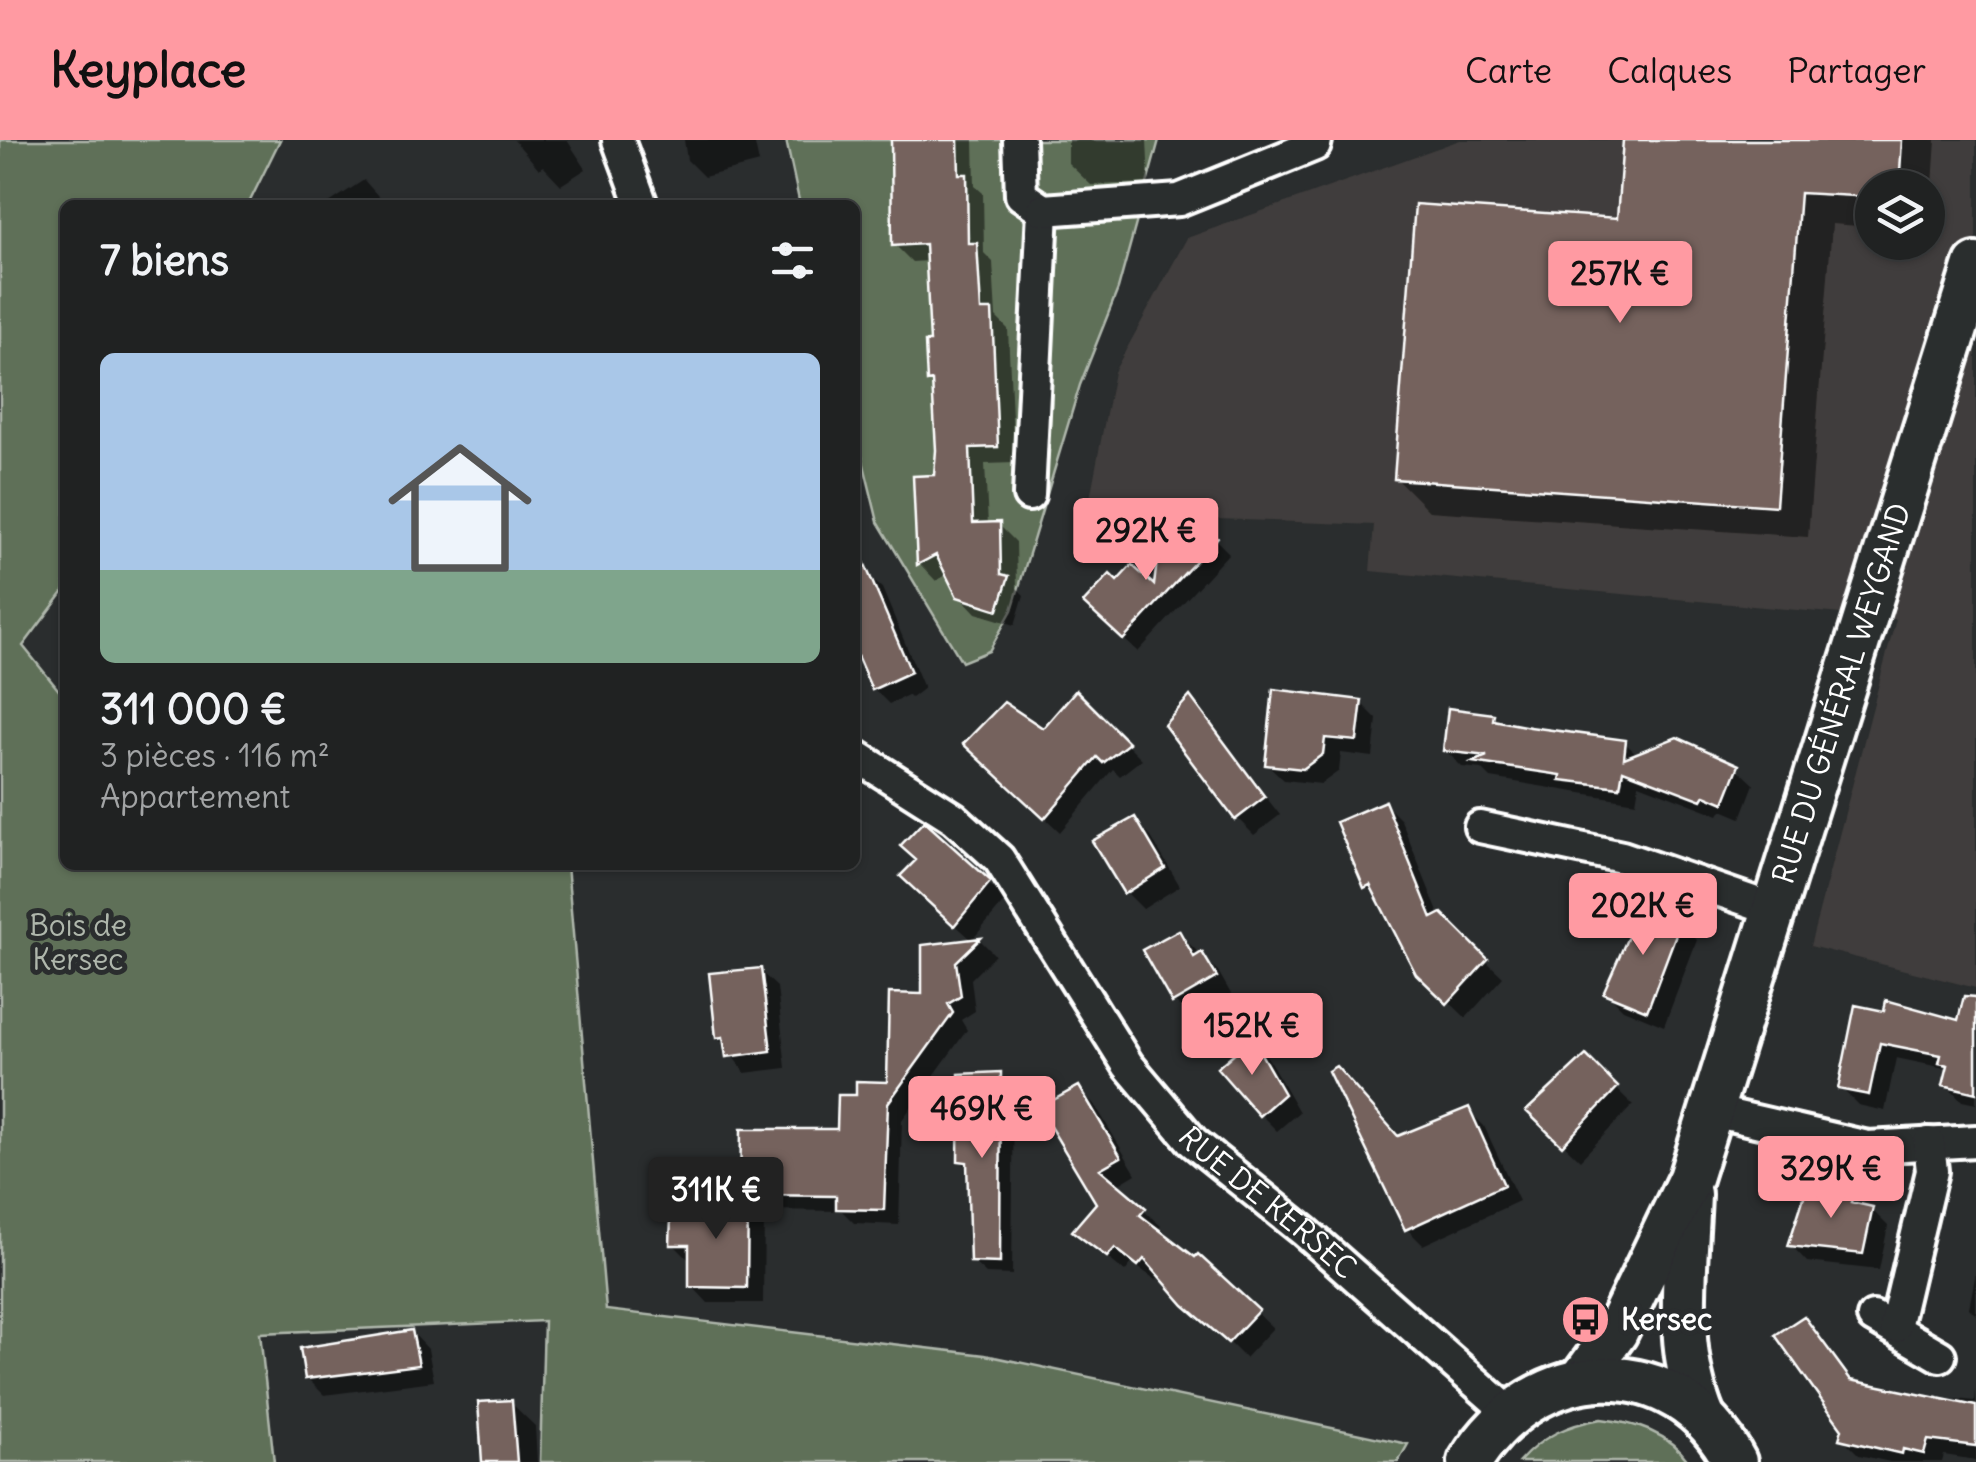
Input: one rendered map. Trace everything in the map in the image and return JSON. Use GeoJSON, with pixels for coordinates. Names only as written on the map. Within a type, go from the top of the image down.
{"type":"FeatureCollection","features":[{"type":"Feature","properties":{"kind":"street"},"geometry":{"type":"LineString","coordinates":[[618,140],[640,200]]}},
{"type":"Feature","properties":{"kind":"street"},"geometry":{"type":"LineString","coordinates":[[1018,140],[1032,202],[1029,495]]}},
{"type":"Feature","properties":{"kind":"street"},"geometry":{"type":"LineString","coordinates":[[1032,202],[1179,200],[1314,145],[1316,140]]}},
{"type":"Feature","properties":{"kind":"street","name":"RUE DU GÉNÉRAL WEYGAND"},"geometry":{"type":"LineString","coordinates":[[1581,1380],[1616,1332],[1690,1178],[1976,265]]}},
{"type":"Feature","properties":{"kind":"street","name":"RUE DE KERSEC"},"geometry":{"type":"LineString","coordinates":[[860,766],[954,818],[999,859],[1128,1064],[1182,1132],[1304,1232],[1509,1412]]}},
{"type":"Feature","properties":{"kind":"street"},"geometry":{"type":"LineString","coordinates":[[1480,827],[1622,857],[1776,910]]}},
{"type":"Feature","properties":{"kind":"street"},"geometry":{"type":"LineString","coordinates":[[1712,1111],[1868,1147],[1976,1141]]}},
{"type":"Feature","properties":{"kind":"street"},"geometry":{"type":"LineString","coordinates":[[1929,1143],[1932,1171],[1884,1322],[1940,1356]]}},
{"type":"Feature","properties":{"kind":"street","name":"RUE DU GÉNÉRAL WEYGAND"},"geometry":{"type":"LineString","coordinates":[[1690,1178],[1682,1346],[1689,1385],[1704,1419]]}},
{"type":"Feature","properties":{"kind":"street"},"geometry":{"type":"LineString","coordinates":[[1470,1462],[1509,1412],[1555,1386],[1614,1379],[1647,1386],[1678,1399],[1704,1419],[1735,1462]]}},
{"type":"Feature","properties":{"kind":"shaded area"},"geometry":{"type":"Polygon","coordinates":[[[1460,140],[1976,140],[1976,988],[1810,946],[1896,619],[1370,571],[1374,525],[1087,514],[1114,372],[1187,238],[1460,140]]]}},
{"type":"Feature","properties":{"kind":"green space","name":"Bois de Kersec"},"geometry":{"type":"Polygon","coordinates":[[[0,140],[280,140],[250,200],[60,200],[60,597],[23,646],[60,692],[60,870],[567,870],[606,1310],[985,1355],[1408,1444],[1398,1462],[540,1462],[544,1321],[260,1333],[274,1462],[0,1462],[0,140]]]}},
{"type":"Feature","properties":{"kind":"green space"},"geometry":{"type":"Polygon","coordinates":[[[786,140],[1159,140],[1118,289],[1080,385],[1012,610],[989,651],[962,662],[878,522],[860,448],[860,200],[799,200],[786,140]]]}},
{"type":"Feature","properties":{"kind":"green space"},"geometry":{"type":"Polygon","coordinates":[[[1601,1419],[1661,1436],[1689,1462],[1519,1462],[1556,1433],[1601,1419]]]}},
{"type":"Feature","properties":{"kind":"building"},"geometry":{"type":"Polygon","coordinates":[[[891,140],[958,140],[959,174],[967,174],[968,243],[977,243],[981,310],[992,310],[998,447],[970,448],[973,523],[1000,522],[1001,574],[1009,576],[998,610],[957,597],[936,555],[917,565],[913,476],[934,475],[936,450],[932,381],[927,382],[925,342],[930,342],[925,244],[892,246],[891,140]]]}},
{"type":"Feature","properties":{"kind":"building"},"geometry":{"type":"Polygon","coordinates":[[[1623,140],[1902,140],[1900,170],[1855,170],[1855,196],[1800,193],[1776,506],[1394,479],[1415,204],[1617,218],[1623,140]]]}},
{"type":"Feature","properties":{"kind":"building"},"geometry":{"type":"Polygon","coordinates":[[[1161,529],[1217,538],[1123,640],[1083,603],[1110,574],[1117,581],[1132,565],[1154,585],[1161,529]]]}},
{"type":"Feature","properties":{"kind":"building"},"geometry":{"type":"Polygon","coordinates":[[[860,553],[911,672],[872,690],[860,662],[860,553]]]}},
{"type":"Feature","properties":{"kind":"building"},"geometry":{"type":"Polygon","coordinates":[[[1273,689],[1362,700],[1357,741],[1325,738],[1323,754],[1303,769],[1265,765],[1273,689]]]}},
{"type":"Feature","properties":{"kind":"building"},"geometry":{"type":"Polygon","coordinates":[[[1076,690],[1129,743],[1103,763],[1097,757],[1044,819],[963,744],[1004,702],[1043,728],[1076,690]]]}},
{"type":"Feature","properties":{"kind":"building"},"geometry":{"type":"Polygon","coordinates":[[[1190,696],[1265,797],[1235,820],[1164,725],[1190,696]]]}},
{"type":"Feature","properties":{"kind":"building"},"geometry":{"type":"Polygon","coordinates":[[[1448,708],[1494,714],[1493,720],[1530,727],[1626,740],[1624,758],[1677,737],[1739,765],[1724,803],[1705,795],[1702,800],[1623,770],[1620,787],[1560,780],[1561,775],[1472,762],[1487,756],[1443,751],[1448,708]]]}},
{"type":"Feature","properties":{"kind":"building"},"geometry":{"type":"Polygon","coordinates":[[[1385,801],[1432,918],[1442,913],[1488,959],[1447,1004],[1416,974],[1370,885],[1364,888],[1336,822],[1385,801]]]}},
{"type":"Feature","properties":{"kind":"building"},"geometry":{"type":"Polygon","coordinates":[[[1135,817],[1165,868],[1124,894],[1092,841],[1135,817]]]}},
{"type":"Feature","properties":{"kind":"building"},"geometry":{"type":"Polygon","coordinates":[[[924,821],[991,881],[954,926],[900,876],[916,860],[900,846],[924,821]]]}},
{"type":"Feature","properties":{"kind":"building"},"geometry":{"type":"Polygon","coordinates":[[[1642,905],[1681,921],[1647,1011],[1603,993],[1642,905]]]}},
{"type":"Feature","properties":{"kind":"building"},"geometry":{"type":"Polygon","coordinates":[[[1179,930],[1194,957],[1202,952],[1217,977],[1172,1003],[1142,950],[1179,930]]]}},
{"type":"Feature","properties":{"kind":"building"},"geometry":{"type":"Polygon","coordinates":[[[981,938],[956,962],[961,996],[948,1004],[953,1013],[888,1103],[884,1210],[836,1209],[836,1196],[740,1195],[741,1129],[837,1129],[838,1095],[856,1095],[856,1081],[887,1082],[889,993],[922,994],[922,945],[981,938]]]}},
{"type":"Feature","properties":{"kind":"building"},"geometry":{"type":"Polygon","coordinates":[[[761,968],[771,1051],[726,1057],[723,1037],[716,1038],[709,973],[761,968]]]}},
{"type":"Feature","properties":{"kind":"building"},"geometry":{"type":"Polygon","coordinates":[[[1964,996],[1976,997],[1976,1093],[1943,1085],[1948,1065],[1939,1063],[1941,1055],[1880,1043],[1869,1095],[1838,1089],[1855,1005],[1884,1011],[1886,1000],[1958,1020],[1964,996]]]}},
{"type":"Feature","properties":{"kind":"building"},"geometry":{"type":"Polygon","coordinates":[[[1252,1038],[1284,1094],[1259,1116],[1217,1068],[1252,1038]]]}},
{"type":"Feature","properties":{"kind":"building"},"geometry":{"type":"Polygon","coordinates":[[[1586,1055],[1618,1087],[1562,1146],[1526,1111],[1586,1055]]]}},
{"type":"Feature","properties":{"kind":"building"},"geometry":{"type":"Polygon","coordinates":[[[1336,1066],[1398,1136],[1469,1107],[1504,1185],[1405,1230],[1328,1071],[1336,1066]]]}},
{"type":"Feature","properties":{"kind":"building"},"geometry":{"type":"Polygon","coordinates":[[[1001,1072],[1000,1263],[970,1262],[967,1162],[958,1161],[959,1074],[1001,1072]]]}},
{"type":"Feature","properties":{"kind":"building"},"geometry":{"type":"Polygon","coordinates":[[[1079,1086],[1121,1157],[1100,1169],[1146,1208],[1140,1215],[1195,1257],[1198,1254],[1259,1310],[1228,1343],[1184,1305],[1144,1259],[1138,1266],[1115,1248],[1107,1257],[1072,1231],[1096,1203],[1039,1108],[1079,1086]]]}},
{"type":"Feature","properties":{"kind":"building"},"geometry":{"type":"Polygon","coordinates":[[[1809,1181],[1837,1187],[1836,1192],[1853,1196],[1851,1202],[1873,1207],[1863,1254],[1788,1246],[1809,1181]]]}},
{"type":"Feature","properties":{"kind":"building"},"geometry":{"type":"Polygon","coordinates":[[[701,1195],[748,1195],[747,1288],[689,1287],[689,1245],[670,1245],[671,1215],[701,1215],[701,1195]]]}},
{"type":"Feature","properties":{"kind":"building"},"geometry":{"type":"Polygon","coordinates":[[[1804,1316],[1851,1380],[1976,1406],[1976,1446],[1928,1440],[1924,1454],[1903,1449],[1902,1454],[1839,1439],[1842,1429],[1775,1335],[1804,1316]]]}},
{"type":"Feature","properties":{"kind":"building"},"geometry":{"type":"Polygon","coordinates":[[[412,1330],[419,1365],[305,1379],[300,1348],[412,1330]]]}},
{"type":"Feature","properties":{"kind":"building"},"geometry":{"type":"Polygon","coordinates":[[[512,1400],[517,1462],[482,1462],[478,1402],[512,1400]]]}},
{"type":"Feature","properties":{"kind":"place","name":"Kersec"},"geometry":{"type":"Point","coordinates":[1586,1320]}}]}
